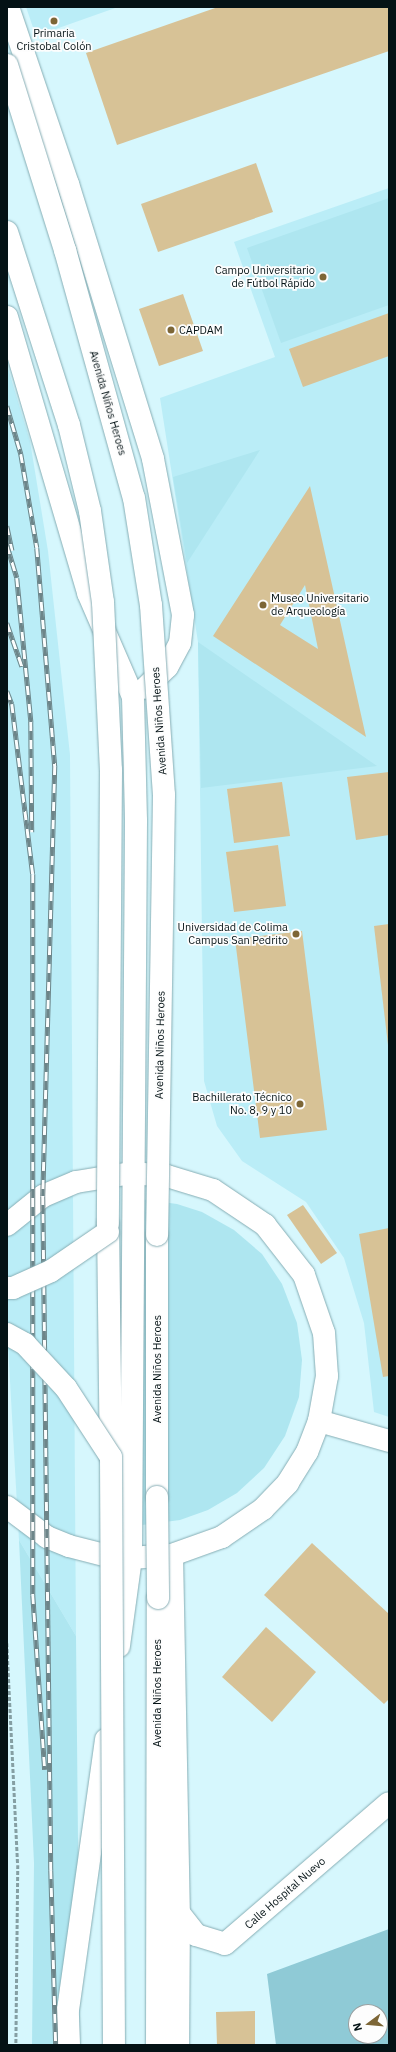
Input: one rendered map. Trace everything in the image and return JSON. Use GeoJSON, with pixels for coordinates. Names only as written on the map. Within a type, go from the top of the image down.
{"type":"FeatureCollection","features":[{"type":"Feature","properties":{"kind":"street"},"geometry":{"type":"LineString","coordinates":[[8,7],[68,184],[153,459],[183,615],[180,643],[167,667],[150,684],[133,697]]}},
{"type":"Feature","properties":{"kind":"street","name":"Avenida Niños Heroes"},"geometry":{"type":"LineString","coordinates":[[7,65],[65,250],[134,498],[151,605],[164,795],[157,1235],[157,2045]]}},
{"type":"Feature","properties":{"kind":"street"},"geometry":{"type":"LineString","coordinates":[[7,232],[69,425],[90,511],[103,602],[111,770],[108,1232],[111,1458],[114,2045]]}},
{"type":"Feature","properties":{"kind":"street"},"geometry":{"type":"LineString","coordinates":[[7,318],[88,593],[133,697],[136,821],[132,1173],[131,1558],[68,2010],[69,2045]]}},
{"type":"Feature","properties":{"kind":"street"},"geometry":{"type":"LineString","coordinates":[[7,1225],[43,1196],[76,1182],[132,1173],[167,1176],[213,1190],[265,1225],[304,1275],[324,1333],[327,1376],[319,1421],[307,1452],[288,1483],[264,1509],[222,1537],[172,1555],[131,1558],[112,1557],[70,1546],[33,1528],[7,1507]]}},
{"type":"Feature","properties":{"kind":"street"},"geometry":{"type":"LineString","coordinates":[[7,1288],[13,1288],[51,1271],[108,1232]]}},
{"type":"Feature","properties":{"kind":"street"},"geometry":{"type":"LineString","coordinates":[[7,1334],[25,1344],[66,1388],[111,1458]]}},
{"type":"Feature","properties":{"kind":"street"},"geometry":{"type":"LineString","coordinates":[[319,1421],[389,1441]]}},
{"type":"Feature","properties":{"kind":"street"},"geometry":{"type":"LineString","coordinates":[[172,1555],[179,1913],[178,2045]]}},
{"type":"Feature","properties":{"kind":"street","name":"Calle Hospital Nuevo"},"geometry":{"type":"LineString","coordinates":[[179,1913],[196,1935],[225,1944],[389,1803]]}},
{"type":"Feature","properties":{"kind":"path"},"geometry":{"type":"LineString","coordinates":[[7,1643],[18,1865],[16,2045]]}},
{"type":"Feature","properties":{"kind":"shaded area","name":"Primaria Cristobal Colón"},"geometry":{"type":"Polygon","coordinates":[[[26,7],[118,7],[36,36],[26,7]]]}},
{"type":"Feature","properties":{"kind":"shaded area","name":"Universidad de Colima Campus San Pedrito"},"geometry":{"type":"Polygon","coordinates":[[[389,188],[389,1417],[374,1412],[364,1323],[344,1258],[306,1202],[242,1161],[217,1126],[204,1081],[198,642],[160,398],[275,357],[234,242],[389,188]]]}},
{"type":"Feature","properties":{"kind":"shaded area","name":"Campo Universitario de Fútbol Rápido"},"geometry":{"type":"Polygon","coordinates":[[[389,198],[389,305],[281,343],[247,248],[389,198]]]}},
{"type":"Feature","properties":{"kind":"shaded area"},"geometry":{"type":"Polygon","coordinates":[[[7,365],[30,441],[48,551],[70,755],[76,1636],[19,1540],[7,1328],[7,365]]]}},
{"type":"Feature","properties":{"kind":"shaded area"},"geometry":{"type":"Polygon","coordinates":[[[260,450],[187,563],[173,477],[260,450]]]}},
{"type":"Feature","properties":{"kind":"shaded area"},"geometry":{"type":"Polygon","coordinates":[[[198,642],[377,766],[201,788],[198,642]]]}},
{"type":"Feature","properties":{"kind":"shaded area"},"geometry":{"type":"Polygon","coordinates":[[[140,1199],[177,1204],[202,1212],[234,1230],[262,1254],[282,1284],[297,1323],[302,1360],[299,1397],[285,1436],[264,1468],[237,1493],[208,1510],[180,1520],[142,1525],[140,1199]]]}},
{"type":"Feature","properties":{"kind":"shaded area"},"geometry":{"type":"Polygon","coordinates":[[[19,1540],[76,1636],[80,2045],[32,2045],[34,1863],[19,1540]]]}},
{"type":"Feature","properties":{"kind":"shaded area"},"geometry":{"type":"Polygon","coordinates":[[[389,1929],[389,2045],[276,2045],[267,1974],[389,1929]]]}},
{"type":"Feature","properties":{"kind":"building"},"geometry":{"type":"Polygon","coordinates":[[[218,7],[389,7],[389,51],[117,145],[86,53],[218,7]]]}},
{"type":"Feature","properties":{"kind":"building"},"geometry":{"type":"Polygon","coordinates":[[[256,163],[273,212],[158,252],[141,204],[256,163]]]}},
{"type":"Feature","properties":{"kind":"building","name":"CAPDAM"},"geometry":{"type":"Polygon","coordinates":[[[183,294],[203,351],[159,366],[139,309],[183,294]]]}},
{"type":"Feature","properties":{"kind":"building"},"geometry":{"type":"Polygon","coordinates":[[[389,313],[389,356],[303,387],[289,349],[389,313]]]}},
{"type":"Feature","properties":{"kind":"building","name":"Museo Universitario de Arqueología"},"geometry":{"type":"Polygon","coordinates":[[[310,486],[366,737],[213,636],[310,486]],[[305,585],[280,625],[318,649],[305,585]]]}},
{"type":"Feature","properties":{"kind":"building"},"geometry":{"type":"Polygon","coordinates":[[[389,772],[389,835],[356,840],[347,777],[389,772]]]}},
{"type":"Feature","properties":{"kind":"building"},"geometry":{"type":"Polygon","coordinates":[[[282,782],[290,836],[234,843],[227,789],[282,782]]]}},
{"type":"Feature","properties":{"kind":"building"},"geometry":{"type":"Polygon","coordinates":[[[278,845],[286,906],[234,912],[226,852],[278,845]]]}},
{"type":"Feature","properties":{"kind":"building"},"geometry":{"type":"Polygon","coordinates":[[[389,924],[389,1045],[388,1045],[374,926],[389,924]]]}},
{"type":"Feature","properties":{"kind":"building"},"geometry":{"type":"Polygon","coordinates":[[[302,931],[327,1130],[260,1138],[235,939],[302,931]]]}},
{"type":"Feature","properties":{"kind":"building"},"geometry":{"type":"Polygon","coordinates":[[[303,1205],[337,1253],[321,1264],[287,1215],[303,1205]]]}},
{"type":"Feature","properties":{"kind":"building"},"geometry":{"type":"Polygon","coordinates":[[[389,1228],[389,1376],[383,1377],[359,1234],[389,1228]]]}},
{"type":"Feature","properties":{"kind":"building"},"geometry":{"type":"Polygon","coordinates":[[[312,1543],[389,1614],[389,1699],[384,1704],[264,1595],[312,1543]]]}},
{"type":"Feature","properties":{"kind":"building"},"geometry":{"type":"Polygon","coordinates":[[[266,1627],[316,1672],[272,1722],[222,1677],[266,1627]]]}},
{"type":"Feature","properties":{"kind":"building"},"geometry":{"type":"Polygon","coordinates":[[[255,2011],[255,2045],[217,2045],[216,2012],[255,2011]]]}},
{"type":"Feature","properties":{"kind":"railway"},"geometry":{"type":"LineString","coordinates":[[7,406],[21,454],[37,548],[55,766],[43,1196],[51,1870],[56,2045]]}},
{"type":"Feature","properties":{"kind":"railway"},"geometry":{"type":"LineString","coordinates":[[7,526],[12,550]]}},
{"type":"Feature","properties":{"kind":"railway"},"geometry":{"type":"LineString","coordinates":[[7,545],[17,578],[31,722],[32,832]]}},
{"type":"Feature","properties":{"kind":"railway"},"geometry":{"type":"LineString","coordinates":[[7,623],[22,666]]}},
{"type":"Feature","properties":{"kind":"railway"},"geometry":{"type":"LineString","coordinates":[[7,691],[12,704],[33,874],[33,1595],[45,1770]]}},
{"type":"Feature","properties":{"kind":"place","name":"Primaria Cristobal Colón"},"geometry":{"type":"Point","coordinates":[54,21]}},
{"type":"Feature","properties":{"kind":"place","name":"Campo Universitario de Fútbol Rápido"},"geometry":{"type":"Point","coordinates":[323,277]}},
{"type":"Feature","properties":{"kind":"place","name":"CAPDAM"},"geometry":{"type":"Point","coordinates":[171,330]}},
{"type":"Feature","properties":{"kind":"place","name":"Museo Universitario de Arqueología"},"geometry":{"type":"Point","coordinates":[263,605]}},
{"type":"Feature","properties":{"kind":"place","name":"Universidad de Colima Campus San Pedrito"},"geometry":{"type":"Point","coordinates":[296,934]}},
{"type":"Feature","properties":{"kind":"place","name":"Bachillerato Técnico No. 8, 9 y 10"},"geometry":{"type":"Point","coordinates":[300,1104]}}]}
